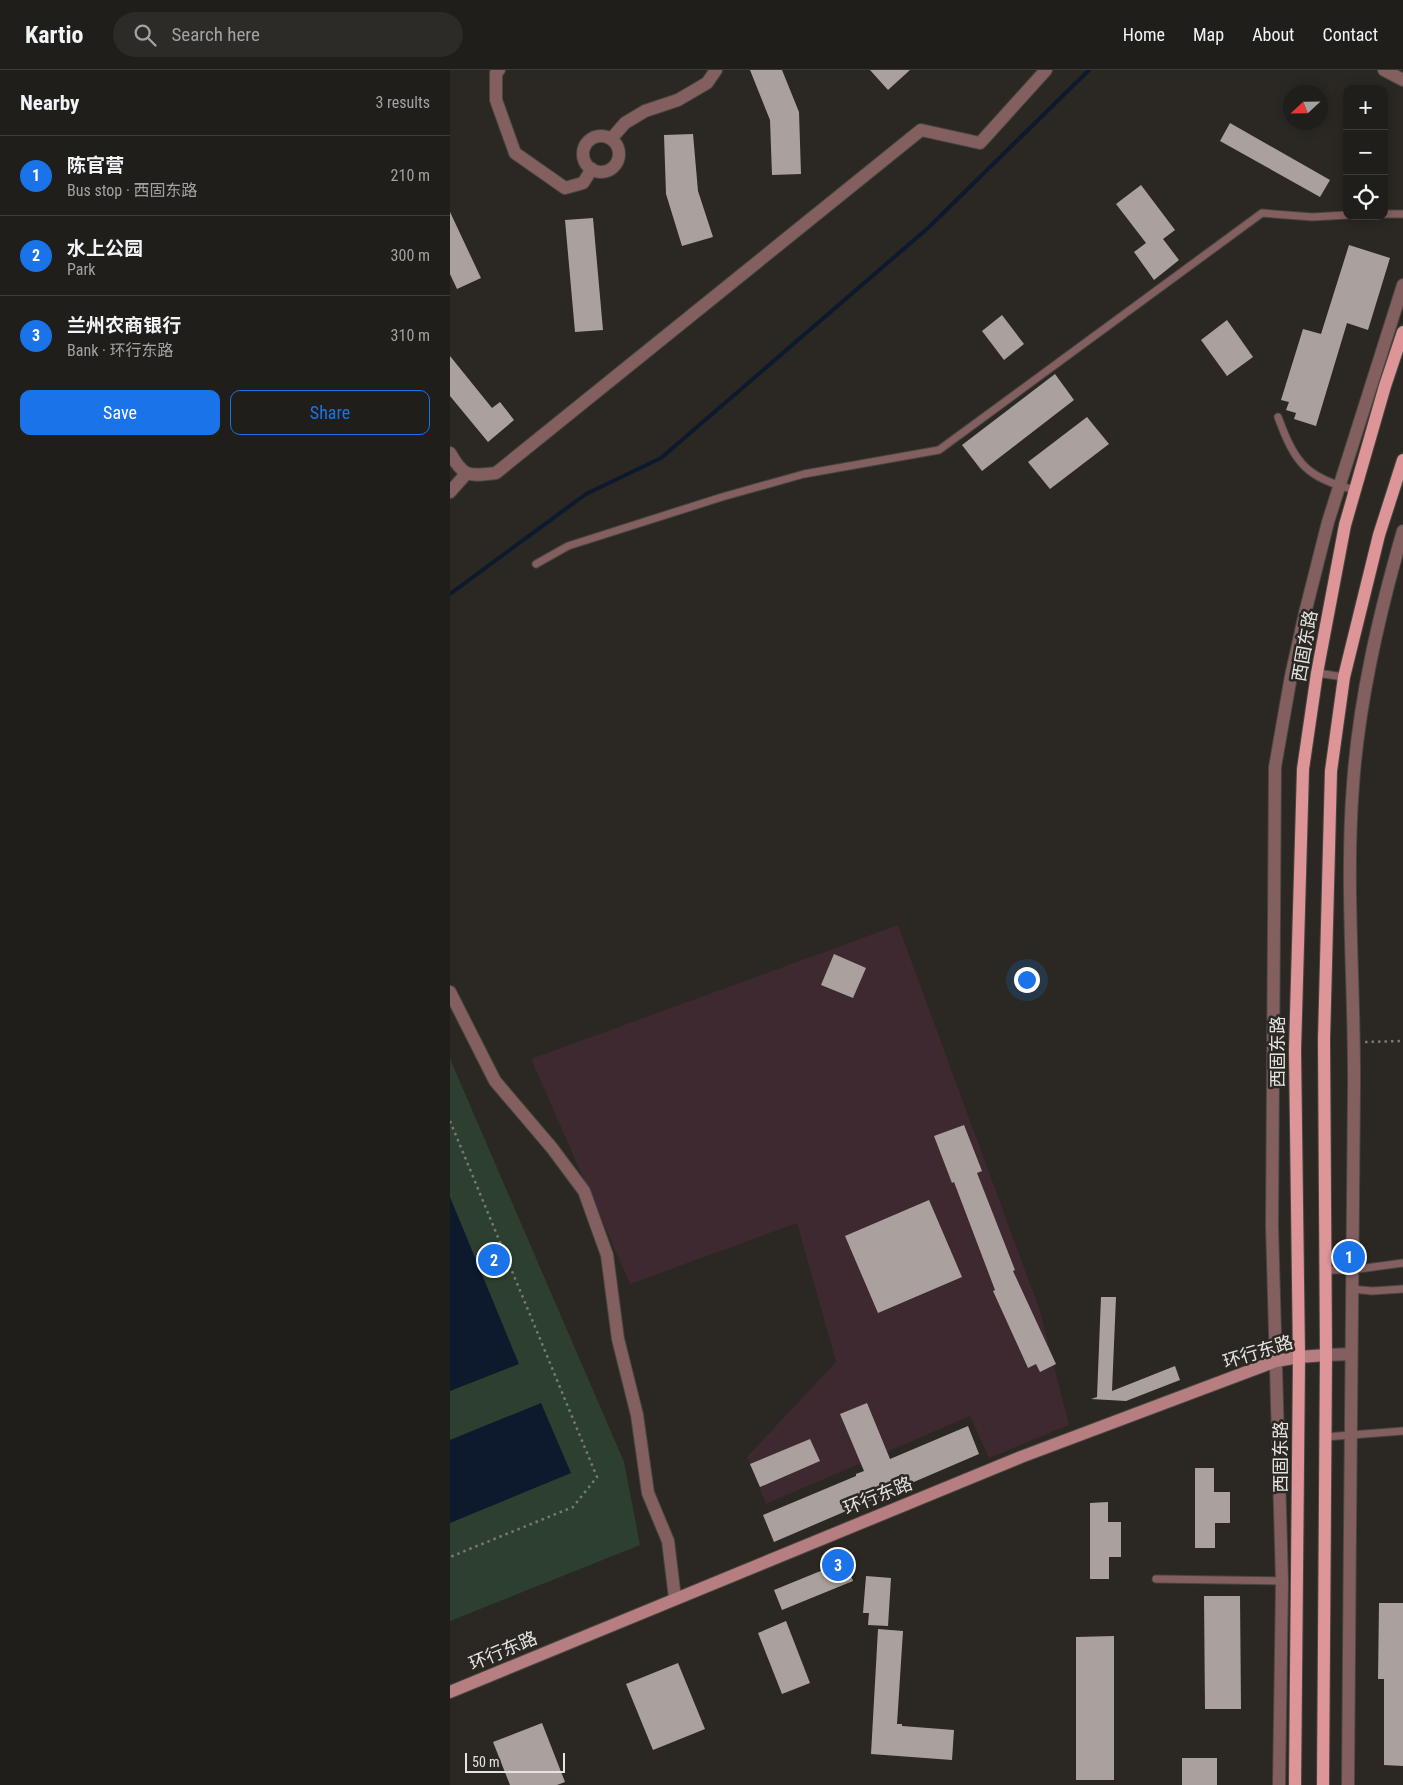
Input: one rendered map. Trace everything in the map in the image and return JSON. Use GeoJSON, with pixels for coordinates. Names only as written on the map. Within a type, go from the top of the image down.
{"type":"FeatureCollection","features":[{"type":"Feature","properties":{"kind":"main road","name":"西固东路"},"geometry":{"type":"LineString","coordinates":[[1296,1785],[1299,1356],[1295,1020],[1303,769],[1317,673],[1345,525],[1385,386],[1403,332]]}},
{"type":"Feature","properties":{"kind":"main road"},"geometry":{"type":"LineString","coordinates":[[1323,1785],[1326,1355],[1324,1040],[1330,781],[1344,677],[1380,535],[1403,460]]}},
{"type":"Feature","properties":{"kind":"street"},"geometry":{"type":"LineString","coordinates":[[499,70],[496,73],[496,100],[515,153],[565,188],[583,183],[592,170]]}},
{"type":"Feature","properties":{"kind":"street"},"geometry":{"type":"LineString","coordinates":[[611,139],[625,123],[645,111],[678,100],[706,83],[716,70]]}},
{"type":"Feature","properties":{"kind":"street"},"geometry":{"type":"LineString","coordinates":[[450,453],[458,467],[466,474],[496,473],[921,130],[980,143],[1046,70]]}},
{"type":"Feature","properties":{"kind":"street"},"geometry":{"type":"LineString","coordinates":[[1384,70],[1403,80]]}},
{"type":"Feature","properties":{"kind":"street"},"geometry":{"type":"LineString","coordinates":[[598,136],[605,136],[611,139],[619,150],[620,157],[617,164],[605,172],[592,170],[586,164],[584,158],[583,151],[586,144],[598,136]]}},
{"type":"Feature","properties":{"kind":"street"},"geometry":{"type":"LineString","coordinates":[[1279,1785],[1282,1581],[1272,1226],[1275,767],[1291,676],[1328,522],[1403,284]]}},
{"type":"Feature","properties":{"kind":"street"},"geometry":{"type":"LineString","coordinates":[[450,492],[466,474]]}},
{"type":"Feature","properties":{"kind":"street"},"geometry":{"type":"LineString","coordinates":[[1348,1785],[1354,1042],[1350,852],[1353,784],[1364,693],[1384,600],[1403,531]]}},
{"type":"Feature","properties":{"kind":"street"},"geometry":{"type":"LineString","coordinates":[[450,992],[495,1081],[552,1148],[584,1191],[607,1255],[618,1339],[637,1415],[648,1492],[668,1541],[676,1598]]}},
{"type":"Feature","properties":{"kind":"street"},"geometry":{"type":"LineString","coordinates":[[1326,1355],[1351,1354]]}},
{"type":"Feature","properties":{"kind":"street","name":"环行东路"},"geometry":{"type":"LineString","coordinates":[[450,1692],[1021,1456],[1276,1361],[1299,1356],[1326,1355]]}},
{"type":"Feature","properties":{"kind":"lane"},"geometry":{"type":"LineString","coordinates":[[536,564],[568,546],[722,497],[804,474],[939,450],[1262,213],[1312,216],[1343,215]]}},
{"type":"Feature","properties":{"kind":"lane"},"geometry":{"type":"LineString","coordinates":[[1388,214],[1403,214]]}},
{"type":"Feature","properties":{"kind":"lane"},"geometry":{"type":"LineString","coordinates":[[1278,417],[1286,438],[1299,461],[1308,471],[1320,479],[1355,490]]}},
{"type":"Feature","properties":{"kind":"lane"},"geometry":{"type":"LineString","coordinates":[[1317,673],[1344,677]]}},
{"type":"Feature","properties":{"kind":"lane"},"geometry":{"type":"LineString","coordinates":[[1324,1270],[1351,1270],[1403,1263]]}},
{"type":"Feature","properties":{"kind":"lane"},"geometry":{"type":"LineString","coordinates":[[1351,1289],[1372,1291],[1403,1289]]}},
{"type":"Feature","properties":{"kind":"lane"},"geometry":{"type":"LineString","coordinates":[[1325,1437],[1403,1431]]}},
{"type":"Feature","properties":{"kind":"lane"},"geometry":{"type":"LineString","coordinates":[[1156,1579],[1282,1581]]}},
{"type":"Feature","properties":{"kind":"path"},"geometry":{"type":"LineString","coordinates":[[1354,1042],[1403,1041]]}},
{"type":"Feature","properties":{"kind":"path"},"geometry":{"type":"LineString","coordinates":[[450,1121],[598,1477],[573,1507],[450,1557]]}},
{"type":"Feature","properties":{"kind":"shaded area"},"geometry":{"type":"Polygon","coordinates":[[[898,925],[1040,1311],[1069,1425],[989,1458],[970,1416],[766,1504],[747,1457],[836,1362],[797,1223],[630,1284],[531,1059],[898,925]]]}},
{"type":"Feature","properties":{"kind":"green space"},"geometry":{"type":"Polygon","coordinates":[[[450,1059],[624,1462],[640,1545],[450,1621],[450,1059]]]}},
{"type":"Feature","properties":{"kind":"water"},"geometry":{"type":"Polygon","coordinates":[[[450,1197],[519,1364],[450,1391],[450,1197]]]}},
{"type":"Feature","properties":{"kind":"water"},"geometry":{"type":"Polygon","coordinates":[[[541,1403],[571,1473],[450,1523],[450,1440],[541,1403]]]}},
{"type":"Feature","properties":{"kind":"building"},"geometry":{"type":"Polygon","coordinates":[[[750,70],[782,70],[799,112],[801,174],[772,175],[770,120],[750,70]]]}},
{"type":"Feature","properties":{"kind":"building"},"geometry":{"type":"Polygon","coordinates":[[[870,70],[910,70],[888,90],[870,70]]]}},
{"type":"Feature","properties":{"kind":"building"},"geometry":{"type":"Polygon","coordinates":[[[1230,123],[1330,180],[1320,197],[1220,141],[1230,123]]]}},
{"type":"Feature","properties":{"kind":"building"},"geometry":{"type":"Polygon","coordinates":[[[693,134],[698,191],[713,237],[682,246],[666,194],[664,135],[693,134]]]}},
{"type":"Feature","properties":{"kind":"building"},"geometry":{"type":"Polygon","coordinates":[[[1141,185],[1175,230],[1163,239],[1179,260],[1154,280],[1134,252],[1146,243],[1116,204],[1141,185]]]}},
{"type":"Feature","properties":{"kind":"building"},"geometry":{"type":"Polygon","coordinates":[[[450,212],[481,278],[457,289],[450,274],[450,212]]]}},
{"type":"Feature","properties":{"kind":"building"},"geometry":{"type":"Polygon","coordinates":[[[593,218],[603,330],[575,332],[565,220],[593,218]]]}},
{"type":"Feature","properties":{"kind":"building"},"geometry":{"type":"Polygon","coordinates":[[[1349,245],[1390,258],[1368,330],[1347,323],[1316,426],[1294,419],[1296,413],[1286,410],[1289,402],[1281,400],[1303,329],[1321,334],[1349,245]]]}},
{"type":"Feature","properties":{"kind":"building"},"geometry":{"type":"Polygon","coordinates":[[[1002,315],[1024,344],[1004,360],[982,331],[1002,315]]]}},
{"type":"Feature","properties":{"kind":"building"},"geometry":{"type":"Polygon","coordinates":[[[1227,320],[1253,357],[1227,376],[1201,340],[1227,320]]]}},
{"type":"Feature","properties":{"kind":"building"},"geometry":{"type":"Polygon","coordinates":[[[450,356],[492,408],[500,402],[514,420],[488,442],[450,396],[450,356]]]}},
{"type":"Feature","properties":{"kind":"building"},"geometry":{"type":"Polygon","coordinates":[[[1055,374],[1074,400],[982,471],[962,445],[1055,374]]]}},
{"type":"Feature","properties":{"kind":"building"},"geometry":{"type":"Polygon","coordinates":[[[1087,417],[1109,444],[1050,489],[1028,462],[1087,417]]]}},
{"type":"Feature","properties":{"kind":"building"},"geometry":{"type":"Polygon","coordinates":[[[834,954],[866,968],[853,998],[821,985],[834,954]]]}},
{"type":"Feature","properties":{"kind":"building"},"geometry":{"type":"Polygon","coordinates":[[[964,1125],[982,1171],[977,1173],[1015,1270],[1013,1271],[1056,1364],[1040,1372],[1036,1364],[1028,1368],[993,1291],[995,1290],[954,1182],[952,1183],[934,1136],[964,1125]]]}},
{"type":"Feature","properties":{"kind":"building"},"geometry":{"type":"Polygon","coordinates":[[[929,1200],[962,1277],[878,1313],[845,1236],[929,1200]]]}},
{"type":"Feature","properties":{"kind":"building"},"geometry":{"type":"Polygon","coordinates":[[[1101,1297],[1116,1297],[1112,1391],[1175,1366],[1180,1380],[1126,1401],[1091,1399],[1097,1397],[1101,1297]]]}},
{"type":"Feature","properties":{"kind":"building"},"geometry":{"type":"Polygon","coordinates":[[[867,1403],[890,1459],[968,1426],[979,1454],[774,1542],[763,1515],[864,1471],[840,1414],[867,1403]]]}},
{"type":"Feature","properties":{"kind":"building"},"geometry":{"type":"Polygon","coordinates":[[[810,1439],[820,1461],[760,1487],[750,1464],[810,1439]]]}},
{"type":"Feature","properties":{"kind":"building"},"geometry":{"type":"Polygon","coordinates":[[[1195,1468],[1214,1468],[1214,1492],[1230,1492],[1230,1523],[1215,1523],[1215,1548],[1195,1548],[1195,1468]]]}},
{"type":"Feature","properties":{"kind":"building"},"geometry":{"type":"Polygon","coordinates":[[[1108,1502],[1108,1522],[1121,1522],[1121,1557],[1109,1557],[1109,1579],[1090,1579],[1090,1503],[1108,1502]]]}},
{"type":"Feature","properties":{"kind":"building"},"geometry":{"type":"Polygon","coordinates":[[[845,1561],[853,1581],[782,1610],[774,1590],[845,1561]]]}},
{"type":"Feature","properties":{"kind":"building"},"geometry":{"type":"Polygon","coordinates":[[[866,1576],[891,1578],[888,1626],[868,1625],[869,1613],[863,1613],[866,1576]]]}},
{"type":"Feature","properties":{"kind":"building"},"geometry":{"type":"Polygon","coordinates":[[[1204,1596],[1240,1596],[1241,1709],[1205,1709],[1204,1596]]]}},
{"type":"Feature","properties":{"kind":"building"},"geometry":{"type":"Polygon","coordinates":[[[1379,1603],[1403,1603],[1403,1766],[1384,1765],[1384,1679],[1378,1679],[1379,1603]]]}},
{"type":"Feature","properties":{"kind":"building"},"geometry":{"type":"Polygon","coordinates":[[[786,1621],[810,1683],[782,1694],[758,1633],[786,1621]]]}},
{"type":"Feature","properties":{"kind":"building"},"geometry":{"type":"Polygon","coordinates":[[[878,1629],[903,1631],[897,1724],[954,1730],[952,1760],[871,1754],[878,1629]]]}},
{"type":"Feature","properties":{"kind":"building"},"geometry":{"type":"Polygon","coordinates":[[[1114,1636],[1114,1780],[1076,1780],[1076,1637],[1114,1636]]]}},
{"type":"Feature","properties":{"kind":"building"},"geometry":{"type":"Polygon","coordinates":[[[678,1663],[705,1729],[653,1750],[626,1684],[678,1663]]]}},
{"type":"Feature","properties":{"kind":"building"},"geometry":{"type":"Polygon","coordinates":[[[542,1723],[565,1782],[557,1785],[510,1785],[493,1742],[542,1723]]]}},
{"type":"Feature","properties":{"kind":"building"},"geometry":{"type":"Polygon","coordinates":[[[1182,1758],[1217,1758],[1217,1785],[1182,1785],[1182,1758]]]}},
{"type":"Feature","properties":{"kind":"waterway"},"geometry":{"type":"LineString","coordinates":[[450,594],[586,494],[661,458],[928,228],[1089,70]]}},
{"type":"Feature","properties":{"kind":"place","name":"陈官营"},"geometry":{"type":"Point","coordinates":[1349,1257]}},
{"type":"Feature","properties":{"kind":"place","name":"水上公园"},"geometry":{"type":"Point","coordinates":[494,1260]}},
{"type":"Feature","properties":{"kind":"place","name":"兰州农商银行"},"geometry":{"type":"Point","coordinates":[838,1565]}}]}
